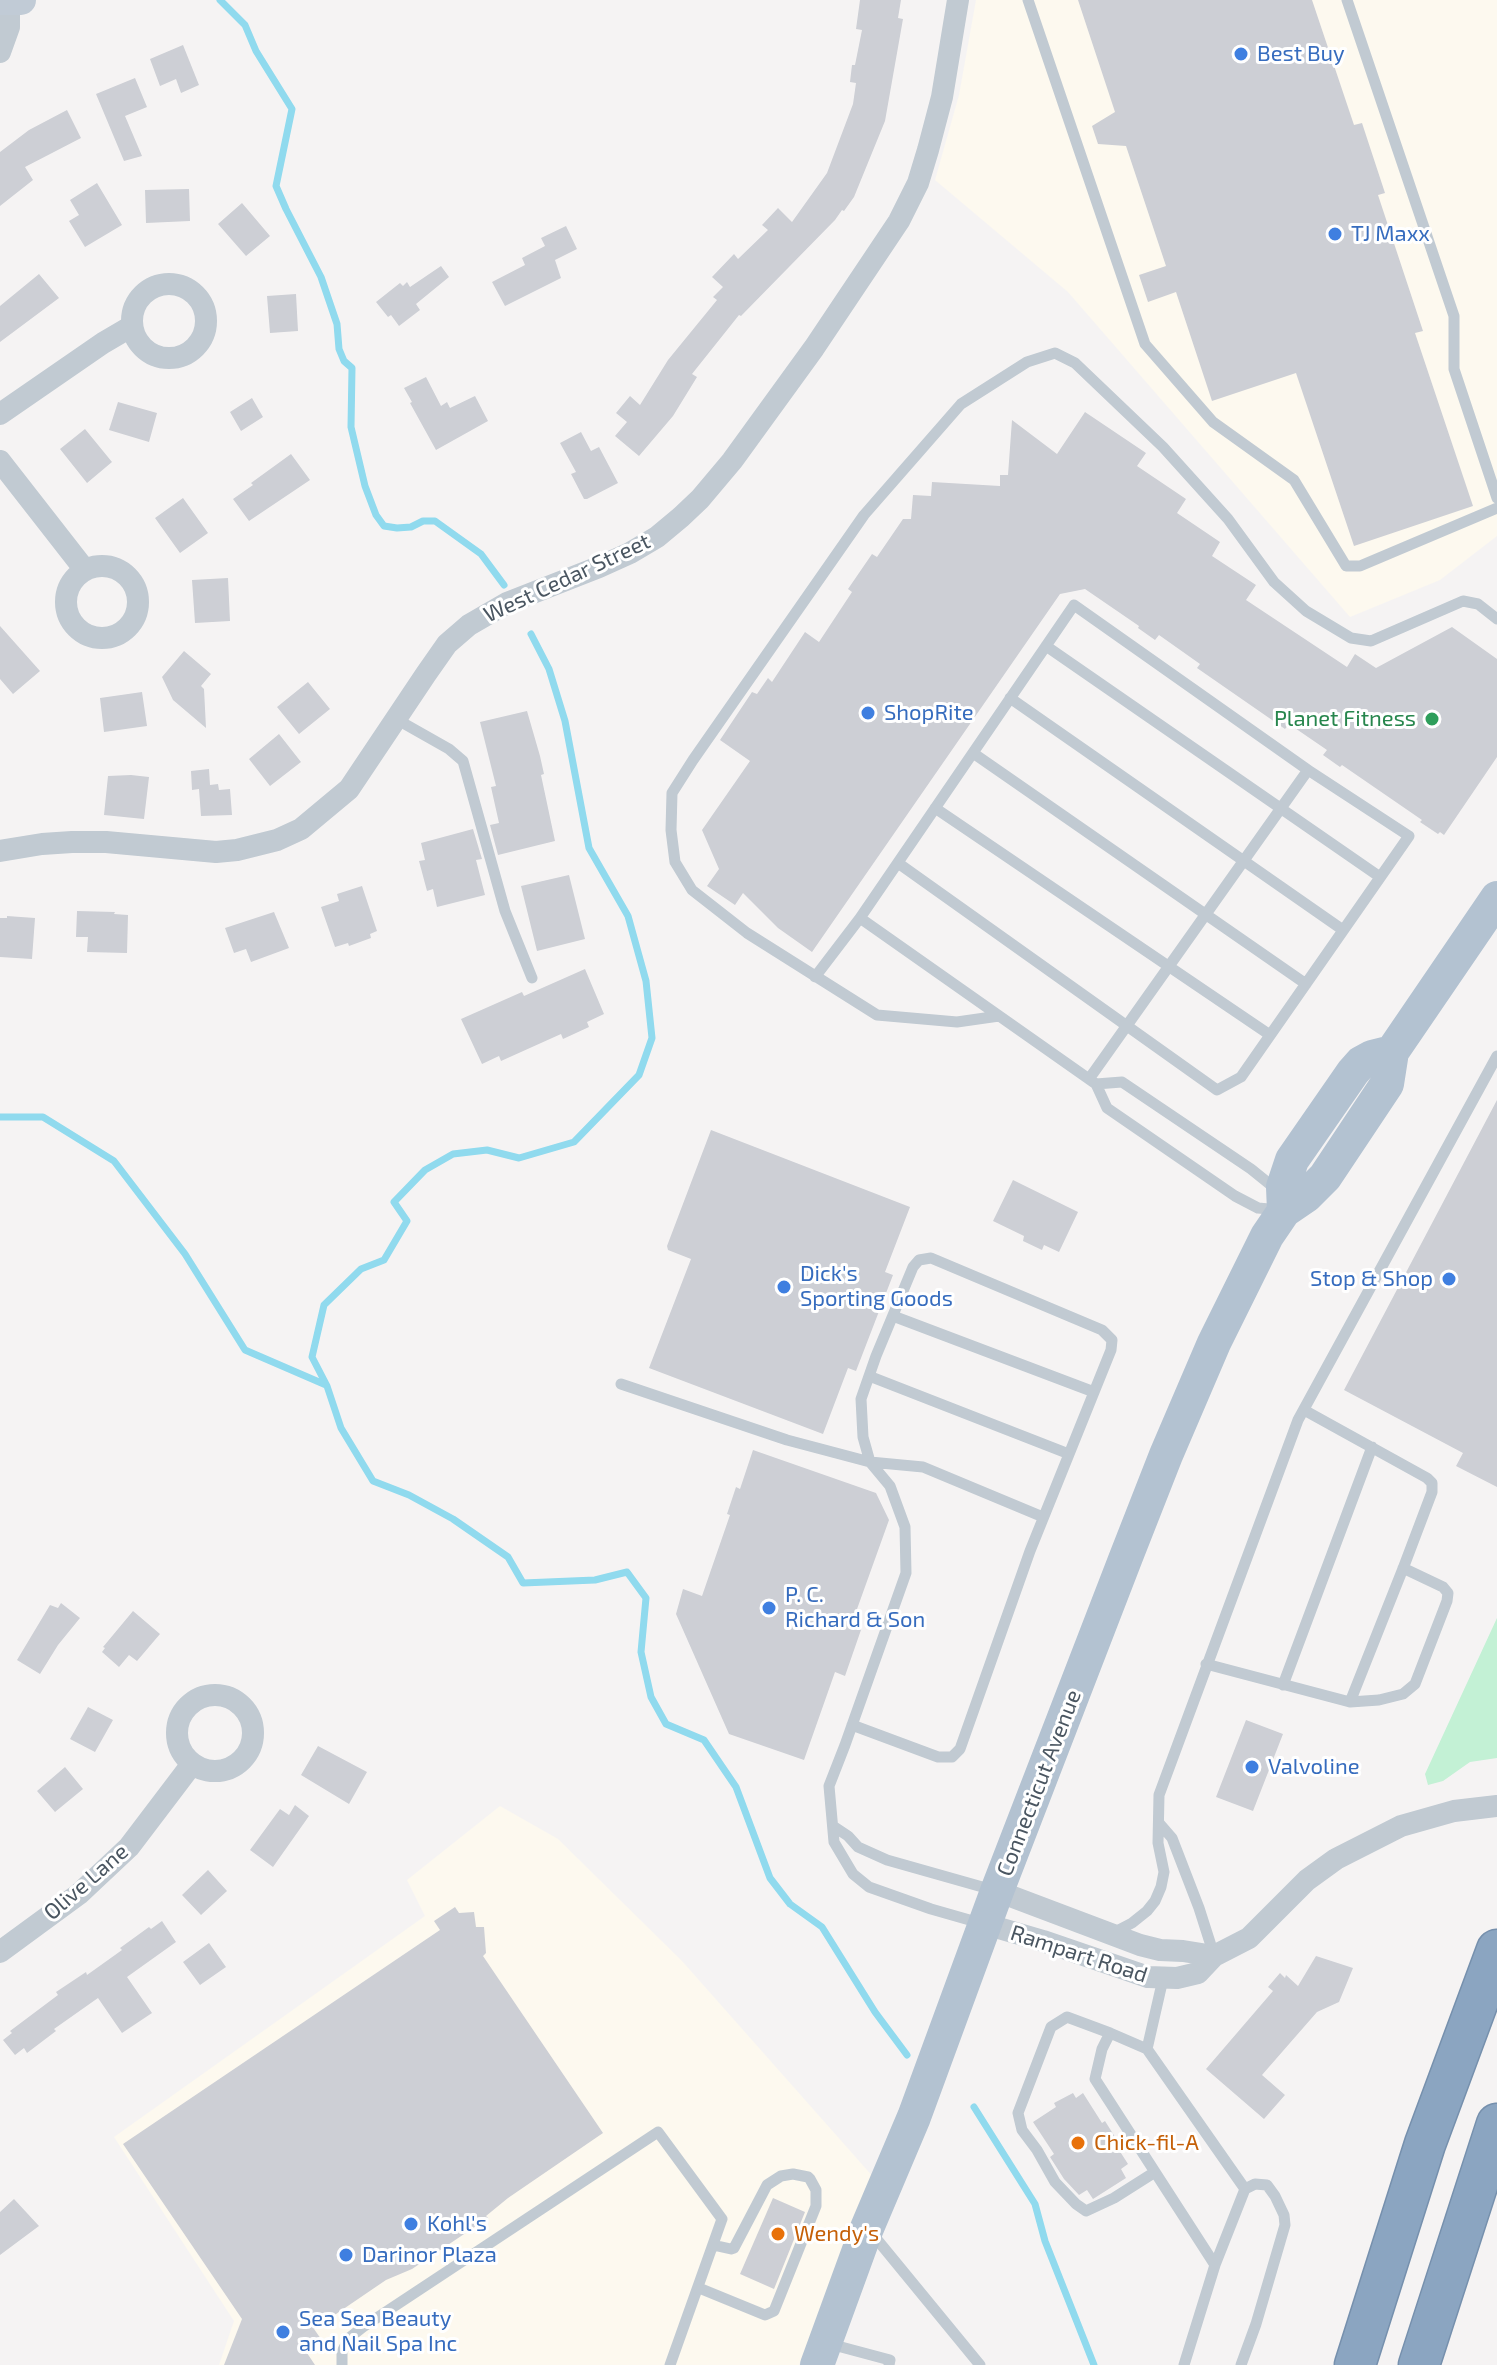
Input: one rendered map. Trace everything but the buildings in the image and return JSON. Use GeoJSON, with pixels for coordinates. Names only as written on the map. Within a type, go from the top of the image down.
{"type":"FeatureCollection","features":[{"type":"Feature","properties":{"kind":"highway"},"geometry":{"type":"LineString","coordinates":[[1355,2365],[1425,2144],[1497,1950]]}},
{"type":"Feature","properties":{"kind":"highway"},"geometry":{"type":"LineString","coordinates":[[1419,2365],[1497,2124]]}},
{"type":"Feature","properties":{"kind":"main road","name":"Connecticut Avenue"},"geometry":{"type":"LineString","coordinates":[[822,2354],[867,2228],[914,2117],[997,1891],[1166,1455],[1214,1343],[1267,1236],[1284,1211],[1283,1187],[1292,1160],[1361,1063],[1392,1052],[1497,898]]}},
{"type":"Feature","properties":{"kind":"street","name":"West Cedar Street"},"geometry":{"type":"LineString","coordinates":[[0,851],[42,844],[106,842],[216,852],[277,840],[301,829],[349,789],[447,644],[469,625],[507,603],[599,567],[657,537],[700,499],[732,461],[814,348],[899,221],[918,183],[942,97],[958,0]]}},
{"type":"Feature","properties":{"kind":"street"},"geometry":{"type":"LineString","coordinates":[[0,52],[9,27],[10,1]]}},
{"type":"Feature","properties":{"kind":"street"},"geometry":{"type":"LineString","coordinates":[[0,414],[132,326]]}},
{"type":"Feature","properties":{"kind":"street"},"geometry":{"type":"LineString","coordinates":[[0,461],[85,570]]}},
{"type":"Feature","properties":{"kind":"street","name":"Olive Lane"},"geometry":{"type":"LineString","coordinates":[[0,1952],[79,1894],[129,1847],[192,1764]]}},
{"type":"Feature","properties":{"kind":"street","name":"Rampart Road"},"geometry":{"type":"LineString","coordinates":[[985,1924],[1148,1977],[1177,1978],[1198,1973],[1214,1956],[1249,1938],[1307,1880],[1336,1859],[1401,1826],[1454,1811],[1497,1806]]}},
{"type":"Feature","properties":{"kind":"street","name":"Rampart Road"},"geometry":{"type":"LineString","coordinates":[[997,1891],[1160,1950],[1214,1956]]}},
{"type":"Feature","properties":{"kind":"lane"},"geometry":{"type":"LineString","coordinates":[[1028,0],[1145,344],[1213,422],[1294,480],[1346,566],[1360,566],[1497,508]]}},
{"type":"Feature","properties":{"kind":"lane"},"geometry":{"type":"LineString","coordinates":[[1347,0],[1454,316],[1454,369],[1497,498]]}},
{"type":"Feature","properties":{"kind":"lane"},"geometry":{"type":"LineString","coordinates":[[999,1016],[957,1022],[877,1015],[747,933],[692,890],[675,862],[671,830],[672,793],[693,760],[864,515],[961,404],[1027,362],[1055,353],[1075,363],[1163,447],[1219,508],[1274,582],[1306,611],[1351,638],[1371,641],[1463,601],[1478,604],[1497,619]]}},
{"type":"Feature","properties":{"kind":"lane"},"geometry":{"type":"LineString","coordinates":[[815,977],[860,918],[1074,605],[1308,770],[1409,836],[1241,1077],[1217,1090],[898,863]]}},
{"type":"Feature","properties":{"kind":"lane"},"geometry":{"type":"LineString","coordinates":[[1046,646],[1380,877]]}},
{"type":"Feature","properties":{"kind":"lane"},"geometry":{"type":"LineString","coordinates":[[1010,698],[1343,930]]}},
{"type":"Feature","properties":{"kind":"lane"},"geometry":{"type":"LineString","coordinates":[[396,719],[449,749],[463,761],[505,911],[532,978]]}},
{"type":"Feature","properties":{"kind":"lane"},"geometry":{"type":"LineString","coordinates":[[973,753],[1306,984]]}},
{"type":"Feature","properties":{"kind":"lane"},"geometry":{"type":"LineString","coordinates":[[1092,1081],[1127,1026],[1308,770]]}},
{"type":"Feature","properties":{"kind":"lane"},"geometry":{"type":"LineString","coordinates":[[935,808],[1270,1035]]}},
{"type":"Feature","properties":{"kind":"lane"},"geometry":{"type":"LineString","coordinates":[[860,918],[1092,1081],[1107,1108],[1235,1196],[1258,1208],[1284,1211]]}},
{"type":"Feature","properties":{"kind":"lane"},"geometry":{"type":"LineString","coordinates":[[1111,1934],[1147,1911],[1161,1887],[1164,1872],[1158,1843],[1159,1795],[1304,1410],[1497,1056]]}},
{"type":"Feature","properties":{"kind":"lane"},"geometry":{"type":"LineString","coordinates":[[1092,1081],[1122,1082],[1251,1169],[1272,1186],[1284,1211]]}},
{"type":"Feature","properties":{"kind":"lane"},"geometry":{"type":"LineString","coordinates":[[852,1725],[938,1757],[952,1757],[960,1749],[1043,1517],[1111,1350],[1112,1340],[1102,1330],[931,1258],[919,1260],[913,1267],[861,1399],[863,1437],[870,1462],[890,1486],[905,1527],[906,1573],[829,1786],[834,1842],[853,1874],[869,1887],[985,1924]]}},
{"type":"Feature","properties":{"kind":"lane"},"geometry":{"type":"LineString","coordinates":[[893,1316],[1094,1392]]}},
{"type":"Feature","properties":{"kind":"lane"},"geometry":{"type":"LineString","coordinates":[[869,1376],[1069,1454]]}},
{"type":"Feature","properties":{"kind":"lane"},"geometry":{"type":"LineString","coordinates":[[621,1384],[787,1440],[870,1462],[923,1467],[1043,1517]]}},
{"type":"Feature","properties":{"kind":"lane"},"geometry":{"type":"LineString","coordinates":[[1304,1410],[1432,1483],[1432,1492],[1350,1702]]}},
{"type":"Feature","properties":{"kind":"lane"},"geometry":{"type":"LineString","coordinates":[[1283,1685],[1372,1447]]}},
{"type":"Feature","properties":{"kind":"lane"},"geometry":{"type":"LineString","coordinates":[[1206,1664],[1350,1702],[1403,1694],[1415,1684],[1448,1593],[1443,1587],[1403,1568]]}},
{"type":"Feature","properties":{"kind":"lane"},"geometry":{"type":"LineString","coordinates":[[1159,1823],[1172,1838],[1214,1956]]}},
{"type":"Feature","properties":{"kind":"lane"},"geometry":{"type":"LineString","coordinates":[[833,1826],[858,1847],[887,1860],[997,1891]]}},
{"type":"Feature","properties":{"kind":"lane"},"geometry":{"type":"LineString","coordinates":[[1147,2049],[1163,1979]]}},
{"type":"Feature","properties":{"kind":"lane"},"geometry":{"type":"LineString","coordinates":[[1155,2172],[1114,2198],[1086,2211],[1055,2182],[1022,2130],[1018,2113],[1051,2027],[1067,2017],[1147,2049],[1245,2189]]}},
{"type":"Feature","properties":{"kind":"lane"},"geometry":{"type":"LineString","coordinates":[[1110,2033],[1102,2049],[1095,2079],[1215,2265]]}},
{"type":"Feature","properties":{"kind":"lane"},"geometry":{"type":"LineString","coordinates":[[342,2365],[342,2352],[349,2338],[363,2327],[658,2132],[722,2219],[670,2365]]}},
{"type":"Feature","properties":{"kind":"lane"},"geometry":{"type":"LineString","coordinates":[[699,2288],[765,2315],[774,2311],[816,2206],[816,2190],[810,2179],[793,2174],[781,2176],[767,2185],[734,2248],[713,2245]]}},
{"type":"Feature","properties":{"kind":"lane"},"geometry":{"type":"LineString","coordinates":[[1184,2365],[1215,2265],[1245,2189],[1255,2184],[1267,2185],[1284,2215],[1285,2225],[1241,2365]]}},
{"type":"Feature","properties":{"kind":"lane"},"geometry":{"type":"LineString","coordinates":[[867,2228],[980,2365]]}},
{"type":"Feature","properties":{"kind":"lane"},"geometry":{"type":"LineString","coordinates":[[822,2354],[890,2360],[889,2365]]}},
{"type":"Feature","properties":{"kind":"shaded area"},"geometry":{"type":"Polygon","coordinates":[[[976,0],[1497,0],[1497,536],[1440,580],[1350,617],[1068,292],[935,180],[959,95],[976,0]]]}},
{"type":"Feature","properties":{"kind":"shaded area","name":"Darinor Plaza"},"geometry":{"type":"Polygon","coordinates":[[[500,1806],[558,1839],[682,1961],[875,2179],[799,2365],[219,2365],[234,2321],[114,2137],[425,1916],[407,1880],[500,1806]]]}},
{"type":"Feature","properties":{"kind":"green space"},"geometry":{"type":"Polygon","coordinates":[[[1497,1618],[1497,1758],[1470,1762],[1443,1781],[1428,1785],[1425,1774],[1497,1618]]]}},
{"type":"Feature","properties":{"kind":"waterway"},"geometry":{"type":"LineString","coordinates":[[220,0],[245,25],[256,51],[292,109],[276,186],[321,277],[337,324],[339,349],[344,361],[352,368],[351,427],[365,486],[376,515],[384,526],[397,528],[435,521],[481,554],[504,585]]}},
{"type":"Feature","properties":{"kind":"waterway"},"geometry":{"type":"LineString","coordinates":[[531,634],[549,669],[565,721],[589,848],[628,916],[646,981],[652,1038],[639,1075],[574,1142],[519,1158],[487,1150],[453,1154],[425,1170],[394,1202],[407,1221],[384,1260],[361,1269],[324,1305],[312,1357],[327,1386],[341,1428],[373,1481],[409,1495],[453,1519],[508,1557],[523,1583],[595,1580],[627,1572],[646,1598],[641,1652],[651,1697],[666,1724],[704,1740],[736,1787],[770,1878],[790,1904],[822,1927],[875,2012],[907,2055]]}},
{"type":"Feature","properties":{"kind":"waterway"},"geometry":{"type":"LineString","coordinates":[[0,1117],[43,1117],[114,1161],[185,1254],[245,1350],[326,1385]]}},
{"type":"Feature","properties":{"kind":"waterway"},"geometry":{"type":"LineString","coordinates":[[974,2107],[1035,2204],[1045,2241],[1094,2365]]}},
{"type":"Feature","properties":{"kind":"place","name":"Best Buy"},"geometry":{"type":"Point","coordinates":[1241,54]}},
{"type":"Feature","properties":{"kind":"place","name":"TJ Maxx"},"geometry":{"type":"Point","coordinates":[1335,234]}},
{"type":"Feature","properties":{"kind":"place","name":"ShopRite"},"geometry":{"type":"Point","coordinates":[868,713]}},
{"type":"Feature","properties":{"kind":"place","name":"Planet Fitness"},"geometry":{"type":"Point","coordinates":[1432,719]}},
{"type":"Feature","properties":{"kind":"place","name":"Stop & Shop"},"geometry":{"type":"Point","coordinates":[1449,1279]}},
{"type":"Feature","properties":{"kind":"place","name":"Dick's Sporting Goods"},"geometry":{"type":"Point","coordinates":[784,1287]}},
{"type":"Feature","properties":{"kind":"place","name":"P. C. Richard & Son"},"geometry":{"type":"Point","coordinates":[769,1608]}},
{"type":"Feature","properties":{"kind":"place","name":"Valvoline"},"geometry":{"type":"Point","coordinates":[1252,1767]}},
{"type":"Feature","properties":{"kind":"place","name":"Chick-fil-A"},"geometry":{"type":"Point","coordinates":[1078,2143]}},
{"type":"Feature","properties":{"kind":"place","name":"Kohl's"},"geometry":{"type":"Point","coordinates":[411,2224]}},
{"type":"Feature","properties":{"kind":"place","name":"Wendy's"},"geometry":{"type":"Point","coordinates":[778,2234]}},
{"type":"Feature","properties":{"kind":"place","name":"Darinor Plaza"},"geometry":{"type":"Point","coordinates":[346,2255]}},
{"type":"Feature","properties":{"kind":"place","name":"Sea Sea Beauty and Nail Spa Inc"},"geometry":{"type":"Point","coordinates":[283,2332]}}]}
